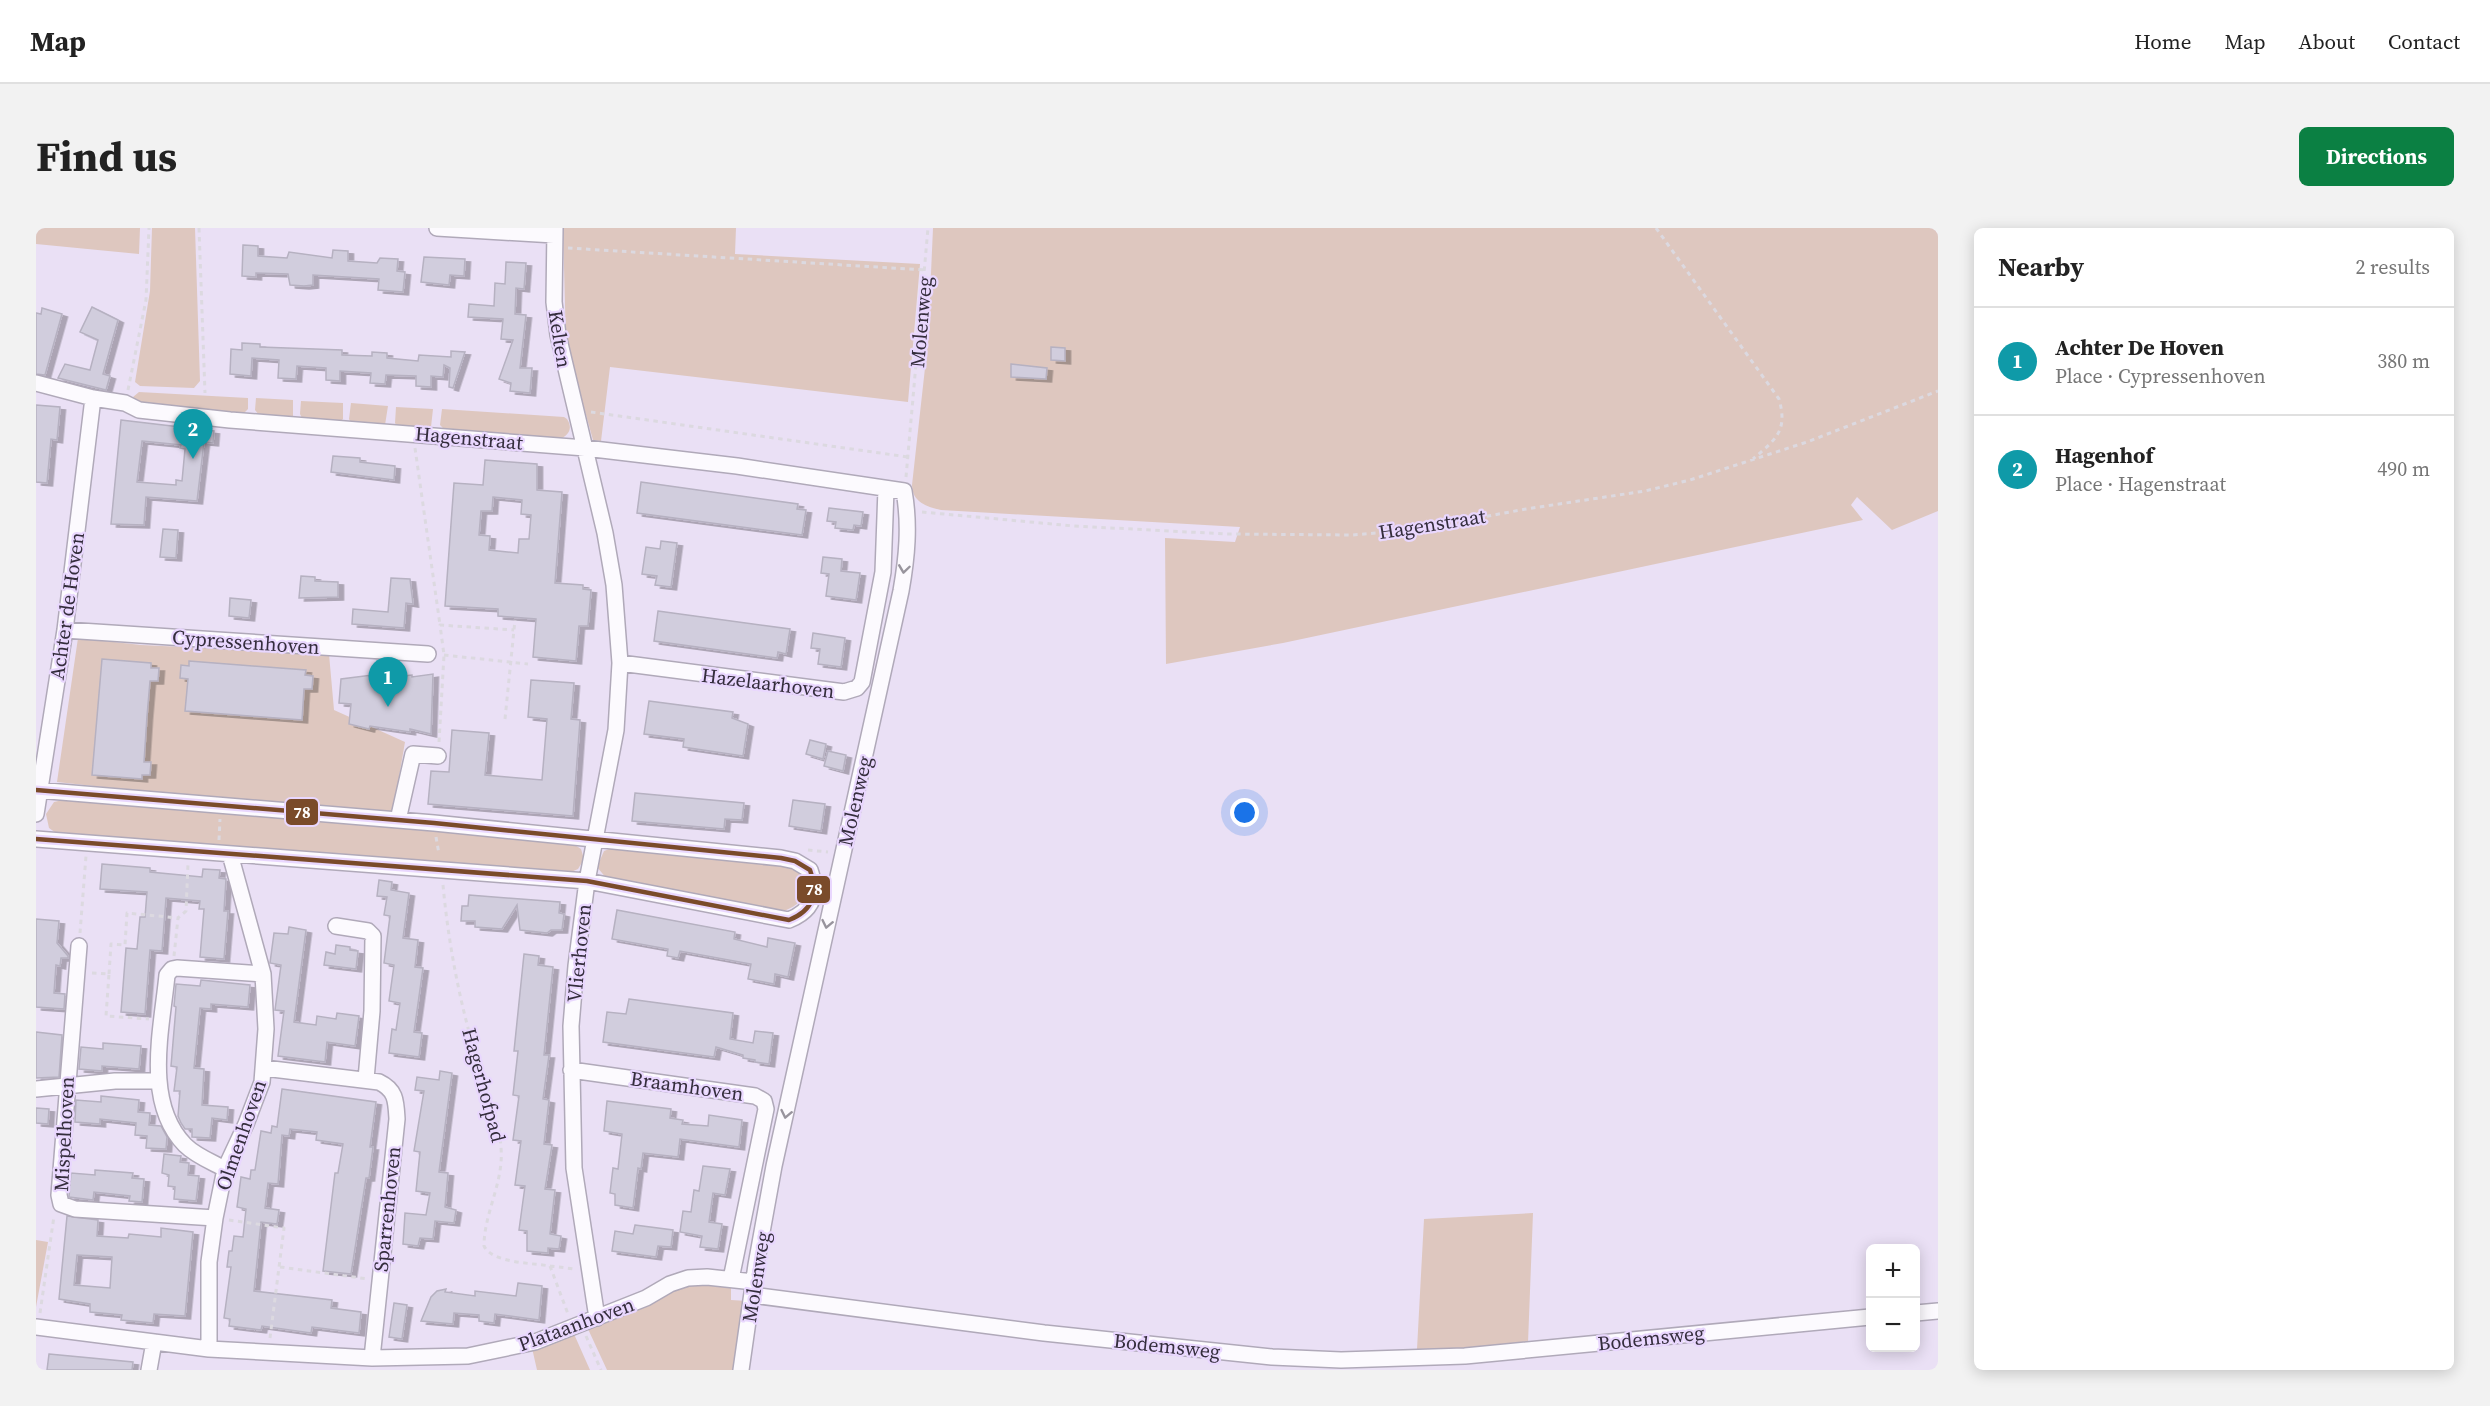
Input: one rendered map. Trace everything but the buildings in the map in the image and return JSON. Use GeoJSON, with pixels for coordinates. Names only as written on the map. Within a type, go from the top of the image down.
{"type":"FeatureCollection","features":[{"type":"Feature","properties":{"kind":"street"},"geometry":{"type":"LineString","coordinates":[[437,228],[554,237]]}},
{"type":"Feature","properties":{"kind":"street","name":"Kelten"},"geometry":{"type":"LineString","coordinates":[[554,237],[554,302],[558,335],[585,448]]}},
{"type":"Feature","properties":{"kind":"street","name":"Hagenstraat"},"geometry":{"type":"LineString","coordinates":[[36,383],[93,398],[125,403],[139,410],[230,420],[585,448],[738,466],[904,490]]}},
{"type":"Feature","properties":{"kind":"street","name":"Achter de Hoven"},"geometry":{"type":"LineString","coordinates":[[36,814],[65,630],[93,398]]}},
{"type":"Feature","properties":{"kind":"street","name":"Vlierhoven"},"geometry":{"type":"LineString","coordinates":[[585,448],[605,533],[618,624],[620,663],[616,730],[597,839],[587,881],[571,1026],[574,1167],[597,1318]]}},
{"type":"Feature","properties":{"kind":"street","name":"Hazelaarhoven"},"geometry":{"type":"LineString","coordinates":[[620,663],[844,692],[857,688],[862,682],[883,572],[886,489]]}},
{"type":"Feature","properties":{"kind":"street","name":"Molenweg"},"geometry":{"type":"LineString","coordinates":[[741,1370],[774,1166],[897,613],[908,540],[908,511],[904,490]]}},
{"type":"Feature","properties":{"kind":"street","name":"Cypressenhoven"},"geometry":{"type":"LineString","coordinates":[[65,630],[428,654]]}},
{"type":"Feature","properties":{"kind":"street"},"geometry":{"type":"LineString","coordinates":[[398,820],[413,754],[438,756]]}},
{"type":"Feature","properties":{"kind":"street"},"geometry":{"type":"LineString","coordinates":[[36,839],[587,881],[789,920],[802,915],[812,901],[815,885],[810,870],[795,861],[781,858],[434,823],[38,790]]}},
{"type":"Feature","properties":{"kind":"street","name":"Olmenhoven"},"geometry":{"type":"LineString","coordinates":[[209,1349],[208,1262],[215,1218],[225,1169],[256,1102],[264,1068],[266,1029],[263,974],[224,853]]}},
{"type":"Feature","properties":{"kind":"street"},"geometry":{"type":"LineString","coordinates":[[336,926],[368,931],[373,936],[372,1011],[366,1079]]}},
{"type":"Feature","properties":{"kind":"street","name":"Mispelhoven"},"geometry":{"type":"LineString","coordinates":[[79,946],[66,1086],[59,1196],[61,1204],[75,1209],[215,1218]]}},
{"type":"Feature","properties":{"kind":"street"},"geometry":{"type":"LineString","coordinates":[[225,1169],[185,1145],[168,1118],[158,1081],[167,975],[172,969],[263,974]]}},
{"type":"Feature","properties":{"kind":"street","name":"Sparrenhoven"},"geometry":{"type":"LineString","coordinates":[[264,1068],[366,1079],[379,1082],[392,1089],[397,1119],[372,1358]]}},
{"type":"Feature","properties":{"kind":"street","name":"Braamhoven"},"geometry":{"type":"LineString","coordinates":[[571,1070],[754,1096],[764,1101],[766,1109],[731,1279]]}},
{"type":"Feature","properties":{"kind":"street"},"geometry":{"type":"LineString","coordinates":[[36,1089],[115,1081],[158,1081]]}},
{"type":"Feature","properties":{"kind":"street","name":"Plataanhoven"},"geometry":{"type":"LineString","coordinates":[[37,1328],[209,1349],[468,1363],[576,1327],[646,1298],[680,1280],[706,1277],[731,1279],[753,1288]]}},
{"type":"Feature","properties":{"kind":"street","name":"Bodemsweg"},"geometry":{"type":"LineString","coordinates":[[753,1288],[1054,1334],[1262,1356],[1341,1360],[1465,1356],[1866,1317]]}},
{"type":"Feature","properties":{"kind":"street"},"geometry":{"type":"LineString","coordinates":[[1920,1312],[1938,1311]]}},
{"type":"Feature","properties":{"kind":"street"},"geometry":{"type":"LineString","coordinates":[[148,1370],[154,1342]]}},
{"type":"Feature","properties":{"kind":"path"},"geometry":{"type":"LineString","coordinates":[[125,403],[146,300],[149,228]]}},
{"type":"Feature","properties":{"kind":"path"},"geometry":{"type":"LineString","coordinates":[[199,228],[205,393]]}},
{"type":"Feature","properties":{"kind":"path","name":"Molenweg"},"geometry":{"type":"LineString","coordinates":[[904,490],[928,228]]}},
{"type":"Feature","properties":{"kind":"path"},"geometry":{"type":"LineString","coordinates":[[1656,228],[1779,399],[1784,420],[1780,430],[1773,441],[1752,460]]}},
{"type":"Feature","properties":{"kind":"path"},"geometry":{"type":"LineString","coordinates":[[554,237],[925,270]]}},
{"type":"Feature","properties":{"kind":"path","name":"Hagenstraat"},"geometry":{"type":"LineString","coordinates":[[908,511],[1168,532],[1292,535],[1386,533],[1645,490],[1690,480],[1808,442],[1938,391]]}},
{"type":"Feature","properties":{"kind":"path"},"geometry":{"type":"LineString","coordinates":[[590,412],[908,457]]}},
{"type":"Feature","properties":{"kind":"path"},"geometry":{"type":"LineString","coordinates":[[413,434],[444,655],[438,756]]}},
{"type":"Feature","properties":{"kind":"path"},"geometry":{"type":"LineString","coordinates":[[505,720],[515,620]]}},
{"type":"Feature","properties":{"kind":"path"},"geometry":{"type":"LineString","coordinates":[[440,625],[514,630]]}},
{"type":"Feature","properties":{"kind":"path"},"geometry":{"type":"LineString","coordinates":[[428,654],[528,664]]}},
{"type":"Feature","properties":{"kind":"path"},"geometry":{"type":"LineString","coordinates":[[221,806],[224,853]]}},
{"type":"Feature","properties":{"kind":"path","name":"Hagerhofpad"},"geometry":{"type":"LineString","coordinates":[[434,823],[451,951],[473,1045],[499,1128],[502,1149],[501,1171],[484,1246],[495,1258],[550,1266],[576,1327]]}},
{"type":"Feature","properties":{"kind":"path"},"geometry":{"type":"LineString","coordinates":[[79,946],[87,842]]}},
{"type":"Feature","properties":{"kind":"path"},"geometry":{"type":"LineString","coordinates":[[172,969],[178,918],[186,911],[189,851]]}},
{"type":"Feature","properties":{"kind":"path"},"geometry":{"type":"LineString","coordinates":[[162,1020],[106,1016],[111,944],[124,945],[127,913],[178,918]]}},
{"type":"Feature","properties":{"kind":"path"},"geometry":{"type":"LineString","coordinates":[[77,971],[109,974]]}},
{"type":"Feature","properties":{"kind":"path"},"geometry":{"type":"LineString","coordinates":[[37,1328],[55,1212],[61,1204]]}},
{"type":"Feature","properties":{"kind":"path"},"geometry":{"type":"LineString","coordinates":[[215,1218],[284,1228],[269,1352]]}},
{"type":"Feature","properties":{"kind":"path"},"geometry":{"type":"LineString","coordinates":[[280,1267],[379,1281]]}},
{"type":"Feature","properties":{"kind":"path"},"geometry":{"type":"LineString","coordinates":[[36,1292],[42,1293]]}},
{"type":"Feature","properties":{"kind":"path"},"geometry":{"type":"LineString","coordinates":[[576,1327],[585,1332],[601,1370]]}},
{"type":"Feature","properties":{"kind":"shaded area"},"geometry":{"type":"Polygon","coordinates":[[[36,228],[140,228],[139,254],[36,244],[36,228]]]}},
{"type":"Feature","properties":{"kind":"shaded area"},"geometry":{"type":"Polygon","coordinates":[[[152,228],[195,228],[200,381],[194,388],[140,386],[135,382],[150,291],[152,228]]]}},
{"type":"Feature","properties":{"kind":"shaded area"},"geometry":{"type":"Polygon","coordinates":[[[563,228],[736,228],[735,254],[920,264],[908,402],[610,367],[601,441],[593,440],[566,343],[563,228]]]}},
{"type":"Feature","properties":{"kind":"shaded area"},"geometry":{"type":"Polygon","coordinates":[[[933,228],[1938,228],[1938,511],[1892,530],[1857,497],[1851,505],[1863,520],[1283,643],[1166,664],[1165,538],[1235,542],[1240,527],[941,510],[917,500],[912,485],[928,341],[933,228]]]}},
{"type":"Feature","properties":{"kind":"shaded area"},"geometry":{"type":"Polygon","coordinates":[[[139,392],[248,398],[248,409],[243,414],[137,403],[133,397],[139,392]]]}},
{"type":"Feature","properties":{"kind":"shaded area"},"geometry":{"type":"Polygon","coordinates":[[[256,398],[293,400],[293,416],[291,418],[259,415],[255,410],[256,398]]]}},
{"type":"Feature","properties":{"kind":"shaded area"},"geometry":{"type":"Polygon","coordinates":[[[301,401],[343,403],[343,419],[338,424],[303,420],[300,414],[301,401]]]}},
{"type":"Feature","properties":{"kind":"shaded area"},"geometry":{"type":"Polygon","coordinates":[[[351,403],[388,406],[385,425],[351,423],[349,419],[351,403]]]}},
{"type":"Feature","properties":{"kind":"shaded area"},"geometry":{"type":"Polygon","coordinates":[[[396,407],[433,409],[431,427],[429,429],[397,426],[395,423],[396,407]]]}},
{"type":"Feature","properties":{"kind":"shaded area"},"geometry":{"type":"Polygon","coordinates":[[[442,409],[564,417],[569,422],[570,428],[568,433],[560,439],[446,431],[440,425],[442,409]]]}},
{"type":"Feature","properties":{"kind":"shaded area"},"geometry":{"type":"Polygon","coordinates":[[[78,638],[141,645],[329,654],[334,710],[405,742],[393,812],[260,804],[57,782],[78,638]]]}},
{"type":"Feature","properties":{"kind":"shaded area"},"geometry":{"type":"Polygon","coordinates":[[[67,799],[572,843],[581,849],[584,859],[578,869],[569,873],[56,833],[49,828],[46,814],[54,802],[67,799]]]}},
{"type":"Feature","properties":{"kind":"shaded area"},"geometry":{"type":"Polygon","coordinates":[[[612,848],[792,866],[801,871],[804,878],[804,896],[797,904],[784,911],[607,879],[597,867],[604,851],[612,848]]]}},
{"type":"Feature","properties":{"kind":"shaded area"},"geometry":{"type":"Polygon","coordinates":[[[1533,1213],[1528,1343],[1469,1348],[1417,1349],[1424,1219],[1533,1213]]]}},
{"type":"Feature","properties":{"kind":"shaded area"},"geometry":{"type":"Polygon","coordinates":[[[36,1240],[48,1242],[36,1307],[36,1240]]]}},
{"type":"Feature","properties":{"kind":"shaded area"},"geometry":{"type":"Polygon","coordinates":[[[692,1283],[731,1285],[731,1300],[747,1301],[735,1370],[607,1370],[588,1329],[692,1283]]]}},
{"type":"Feature","properties":{"kind":"shaded area"},"geometry":{"type":"Polygon","coordinates":[[[574,1334],[590,1370],[537,1370],[532,1348],[574,1334]]]}},
{"type":"Feature","properties":{"kind":"transit line","name":"78"},"geometry":{"type":"LineString","coordinates":[[36,790],[434,823],[781,858],[795,861],[810,870],[814,886],[809,906],[789,920],[587,881],[36,839]]}},
{"type":"Feature","properties":{"kind":"place","name":"Hagenhof"},"geometry":{"type":"Point","coordinates":[193,459]}},
{"type":"Feature","properties":{"kind":"place","name":"Achter De Hoven"},"geometry":{"type":"Point","coordinates":[388,707]}}]}
